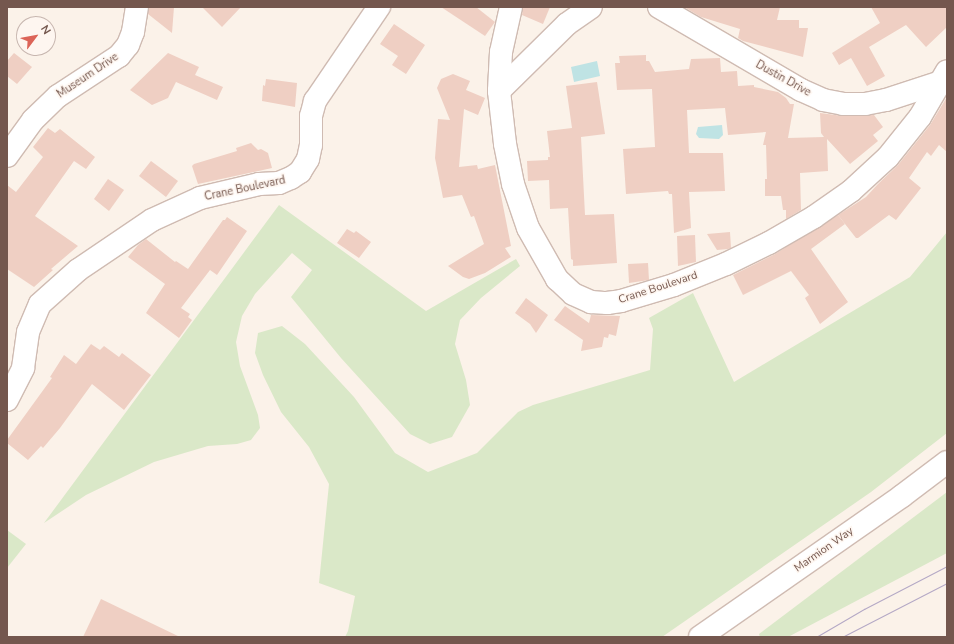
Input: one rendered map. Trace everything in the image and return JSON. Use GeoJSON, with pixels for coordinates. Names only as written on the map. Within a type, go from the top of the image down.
{"type":"FeatureCollection","features":[{"type":"Feature","properties":{"kind":"street","name":"Museum Drive"},"geometry":{"type":"LineString","coordinates":[[7,156],[33,120],[58,96],[119,56],[128,45],[133,32],[137,7]]}},
{"type":"Feature","properties":{"kind":"street","name":"Crane Boulevard"},"geometry":{"type":"LineString","coordinates":[[7,400],[23,368],[28,332],[40,304],[78,270],[152,220],[200,198],[259,184],[279,183],[300,172],[308,159],[311,145],[311,116],[315,101],[379,7]]}},
{"type":"Feature","properties":{"kind":"street","name":"Crane Boulevard"},"geometry":{"type":"LineString","coordinates":[[511,7],[506,21],[501,52],[499,91],[505,144],[513,184],[528,228],[557,279],[574,294],[591,302],[607,303],[621,301],[674,285],[726,264],[769,244],[814,217],[852,191],[888,157],[920,118],[944,77]]}},
{"type":"Feature","properties":{"kind":"street"},"geometry":{"type":"LineString","coordinates":[[499,91],[567,24],[591,7]]}},
{"type":"Feature","properties":{"kind":"street","name":"Dustin Drive"},"geometry":{"type":"LineString","coordinates":[[659,7],[801,90],[823,100],[843,104],[865,104],[886,100],[944,77]]}},
{"type":"Feature","properties":{"kind":"street","name":"Marmion Way"},"geometry":{"type":"LineString","coordinates":[[700,637],[902,496],[947,462]]}},
{"type":"Feature","properties":{"kind":"green space"},"geometry":{"type":"Polygon","coordinates":[[[279,205],[426,311],[516,259],[520,266],[481,298],[460,320],[455,344],[466,380],[470,405],[452,437],[430,444],[410,434],[341,358],[291,297],[312,270],[292,253],[255,294],[242,316],[236,342],[240,366],[258,415],[260,428],[251,440],[237,444],[208,446],[154,462],[86,495],[44,523],[279,205]]]}},
{"type":"Feature","properties":{"kind":"green space"},"geometry":{"type":"Polygon","coordinates":[[[947,232],[947,433],[871,492],[662,637],[345,637],[348,631],[355,596],[319,583],[329,484],[309,447],[281,412],[263,375],[255,353],[258,333],[282,326],[305,344],[354,397],[395,453],[428,472],[477,453],[518,412],[533,405],[650,370],[653,329],[649,318],[693,293],[734,382],[910,277],[947,232]]]}},
{"type":"Feature","properties":{"kind":"green space"},"geometry":{"type":"Polygon","coordinates":[[[947,492],[947,553],[788,637],[760,637],[759,634],[947,492]]]}},
{"type":"Feature","properties":{"kind":"green space"},"geometry":{"type":"Polygon","coordinates":[[[7,530],[26,544],[7,568],[7,530]]]}},
{"type":"Feature","properties":{"kind":"water"},"geometry":{"type":"Polygon","coordinates":[[[597,61],[600,76],[574,82],[571,67],[597,61]]]}},
{"type":"Feature","properties":{"kind":"water"},"geometry":{"type":"Polygon","coordinates":[[[722,125],[723,135],[719,139],[699,138],[696,134],[698,127],[722,125]]]}},
{"type":"Feature","properties":{"kind":"building"},"geometry":{"type":"Polygon","coordinates":[[[149,7],[174,7],[172,33],[148,14],[149,7]]]}},
{"type":"Feature","properties":{"kind":"building"},"geometry":{"type":"Polygon","coordinates":[[[202,7],[241,7],[222,27],[202,7]]]}},
{"type":"Feature","properties":{"kind":"building"},"geometry":{"type":"Polygon","coordinates":[[[441,7],[476,7],[495,22],[485,36],[441,7]]]}},
{"type":"Feature","properties":{"kind":"building"},"geometry":{"type":"Polygon","coordinates":[[[523,7],[550,7],[543,24],[522,15],[523,7]]]}},
{"type":"Feature","properties":{"kind":"building"},"geometry":{"type":"Polygon","coordinates":[[[684,7],[780,7],[777,20],[799,20],[799,28],[808,28],[803,57],[743,41],[738,38],[740,29],[701,17],[684,7]]]}},
{"type":"Feature","properties":{"kind":"building"},"geometry":{"type":"Polygon","coordinates":[[[871,7],[947,7],[947,27],[926,47],[906,25],[869,47],[885,76],[867,86],[851,58],[839,65],[832,53],[880,23],[871,7]]]}},
{"type":"Feature","properties":{"kind":"building"},"geometry":{"type":"Polygon","coordinates":[[[394,24],[425,45],[406,74],[392,65],[398,56],[380,44],[394,24]]]}},
{"type":"Feature","properties":{"kind":"building"},"geometry":{"type":"Polygon","coordinates":[[[14,53],[32,67],[17,84],[7,76],[7,61],[14,53]]]}},
{"type":"Feature","properties":{"kind":"building"},"geometry":{"type":"Polygon","coordinates":[[[168,53],[199,67],[195,75],[223,87],[217,100],[176,82],[168,98],[152,105],[130,90],[168,53]]]}},
{"type":"Feature","properties":{"kind":"building"},"geometry":{"type":"Polygon","coordinates":[[[646,55],[646,61],[649,61],[655,72],[689,69],[691,59],[720,58],[721,72],[737,71],[738,86],[754,85],[754,87],[778,92],[786,98],[790,104],[794,104],[788,138],[824,137],[821,133],[820,113],[843,116],[874,115],[883,127],[873,135],[878,141],[850,164],[827,139],[828,171],[800,173],[801,210],[786,219],[786,210],[783,210],[781,196],[765,196],[765,179],[767,179],[766,145],[763,145],[766,132],[728,135],[725,108],[687,110],[689,153],[723,153],[725,191],[689,192],[691,228],[674,233],[672,194],[669,194],[668,191],[626,194],[623,149],[655,147],[652,89],[617,90],[615,63],[620,63],[619,56],[646,55]]]}},
{"type":"Feature","properties":{"kind":"building"},"geometry":{"type":"Polygon","coordinates":[[[453,74],[470,81],[466,90],[485,98],[478,115],[464,109],[459,167],[477,165],[478,169],[495,165],[511,246],[505,248],[511,257],[485,273],[469,279],[463,277],[448,266],[484,244],[474,216],[471,217],[462,195],[443,198],[435,158],[438,119],[450,120],[437,88],[441,79],[453,74]]]}},
{"type":"Feature","properties":{"kind":"building"},"geometry":{"type":"Polygon","coordinates":[[[266,79],[297,83],[295,107],[262,101],[263,85],[265,86],[266,79]]]}},
{"type":"Feature","properties":{"kind":"building"},"geometry":{"type":"Polygon","coordinates":[[[597,82],[605,134],[581,137],[585,215],[614,214],[617,263],[573,266],[573,260],[571,259],[568,208],[550,209],[549,180],[528,181],[527,161],[548,160],[548,157],[550,157],[547,131],[572,128],[566,86],[597,82]]]}},
{"type":"Feature","properties":{"kind":"building"},"geometry":{"type":"Polygon","coordinates":[[[947,97],[947,152],[939,145],[931,156],[927,152],[909,178],[921,188],[896,220],[889,215],[856,238],[838,215],[866,197],[898,165],[930,125],[947,97]]]}},
{"type":"Feature","properties":{"kind":"building"},"geometry":{"type":"Polygon","coordinates":[[[48,128],[55,133],[60,129],[95,157],[86,169],[74,161],[35,216],[78,246],[51,269],[53,270],[34,287],[7,269],[7,185],[16,192],[43,157],[33,147],[48,128]]]}},
{"type":"Feature","properties":{"kind":"building"},"geometry":{"type":"Polygon","coordinates":[[[251,143],[258,150],[261,149],[268,153],[272,168],[198,184],[192,166],[194,164],[237,151],[236,148],[251,143]]]}},
{"type":"Feature","properties":{"kind":"building"},"geometry":{"type":"Polygon","coordinates":[[[151,161],[178,181],[166,197],[139,176],[151,161]]]}},
{"type":"Feature","properties":{"kind":"building"},"geometry":{"type":"Polygon","coordinates":[[[108,179],[124,190],[109,211],[94,199],[108,179]]]}},
{"type":"Feature","properties":{"kind":"building"},"geometry":{"type":"Polygon","coordinates":[[[838,215],[845,224],[811,249],[848,302],[820,324],[805,298],[809,295],[791,271],[743,295],[733,275],[775,254],[838,215]]]}},
{"type":"Feature","properties":{"kind":"building"},"geometry":{"type":"Polygon","coordinates":[[[227,217],[247,231],[217,275],[210,270],[181,308],[190,314],[188,317],[192,320],[179,338],[146,313],[165,284],[128,257],[138,245],[146,239],[175,262],[176,261],[188,269],[223,220],[227,217]]]}},
{"type":"Feature","properties":{"kind":"building"},"geometry":{"type":"Polygon","coordinates":[[[347,229],[354,233],[356,231],[371,242],[359,258],[337,243],[347,229]]]}},
{"type":"Feature","properties":{"kind":"building"},"geometry":{"type":"Polygon","coordinates":[[[730,232],[731,248],[717,250],[707,234],[730,232]]]}},
{"type":"Feature","properties":{"kind":"building"},"geometry":{"type":"Polygon","coordinates":[[[695,235],[696,262],[678,266],[677,236],[695,235]]]}},
{"type":"Feature","properties":{"kind":"building"},"geometry":{"type":"Polygon","coordinates":[[[648,263],[649,280],[629,283],[628,264],[648,263]]]}},
{"type":"Feature","properties":{"kind":"building"},"geometry":{"type":"Polygon","coordinates":[[[526,298],[548,315],[536,333],[530,324],[515,313],[526,298]]]}},
{"type":"Feature","properties":{"kind":"building"},"geometry":{"type":"Polygon","coordinates":[[[565,306],[589,323],[591,315],[620,316],[616,336],[609,334],[608,338],[604,337],[602,347],[581,351],[583,340],[554,320],[565,306]]]}},
{"type":"Feature","properties":{"kind":"building"},"geometry":{"type":"Polygon","coordinates":[[[91,344],[100,350],[104,346],[119,357],[122,353],[151,375],[124,410],[92,384],[60,428],[43,448],[41,446],[28,460],[7,443],[7,440],[52,378],[50,377],[64,355],[76,364],[91,344]]]}},
{"type":"Feature","properties":{"kind":"building"},"geometry":{"type":"Polygon","coordinates":[[[101,599],[180,637],[83,637],[101,599]]]}},
{"type":"Feature","properties":{"kind":"tram line"},"geometry":{"type":"LineString","coordinates":[[816,637],[864,609],[947,566]]}},
{"type":"Feature","properties":{"kind":"tram line"},"geometry":{"type":"LineString","coordinates":[[842,637],[947,583]]}}]}
